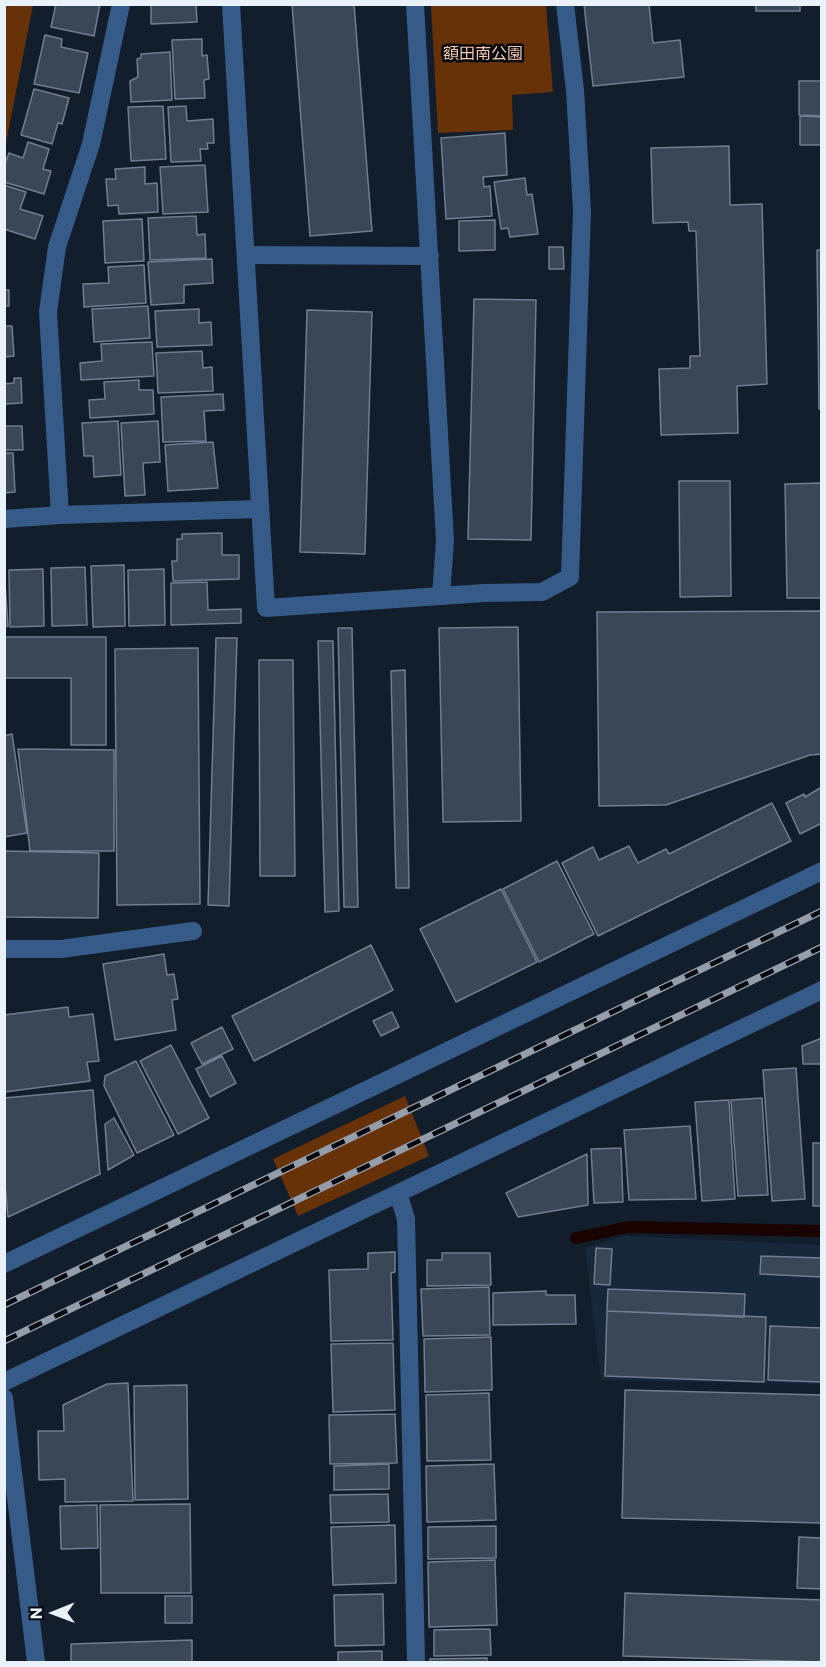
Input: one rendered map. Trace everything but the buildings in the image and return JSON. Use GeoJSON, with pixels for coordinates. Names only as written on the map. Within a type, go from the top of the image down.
{"type":"FeatureCollection","features":[{"type":"Feature","properties":{"kind":"street"},"geometry":{"type":"LineString","coordinates":[[60,515],[48,312],[57,247],[91,144],[121,4]]}},
{"type":"Feature","properties":{"kind":"street"},"geometry":{"type":"LineString","coordinates":[[231,4],[266,608],[441,596],[542,592],[570,577],[582,211],[575,90],[565,4]]}},
{"type":"Feature","properties":{"kind":"street"},"geometry":{"type":"LineString","coordinates":[[415,4],[445,541],[441,596]]}},
{"type":"Feature","properties":{"kind":"street"},"geometry":{"type":"LineString","coordinates":[[246,255],[430,256]]}},
{"type":"Feature","properties":{"kind":"street"},"geometry":{"type":"LineString","coordinates":[[4,519],[260,508]]}},
{"type":"Feature","properties":{"kind":"street"},"geometry":{"type":"LineString","coordinates":[[4,1264],[822,871]]}},
{"type":"Feature","properties":{"kind":"street"},"geometry":{"type":"LineString","coordinates":[[4,949],[61,949],[193,931]]}},
{"type":"Feature","properties":{"kind":"street"},"geometry":{"type":"LineString","coordinates":[[4,1382],[822,990]]}},
{"type":"Feature","properties":{"kind":"street"},"geometry":{"type":"LineString","coordinates":[[398,1193],[406,1219],[416,1662]]}},
{"type":"Feature","properties":{"kind":"street"},"geometry":{"type":"LineString","coordinates":[[4,1398],[36,1662]]}},
{"type":"Feature","properties":{"kind":"shaded area"},"geometry":{"type":"Polygon","coordinates":[[[625,1236],[821,1245],[821,1384],[601,1380],[585,1248],[625,1236]]]}},
{"type":"Feature","properties":{"kind":"green space"},"geometry":{"type":"Polygon","coordinates":[[[4,5],[33,5],[5,148],[4,5]]]}},
{"type":"Feature","properties":{"kind":"green space","name":"額田南公園"},"geometry":{"type":"Polygon","coordinates":[[[431,5],[546,5],[553,92],[512,95],[513,130],[438,133],[431,5]]]}},
{"type":"Feature","properties":{"kind":"green space"},"geometry":{"type":"Polygon","coordinates":[[[405,1096],[429,1156],[298,1216],[273,1159],[405,1096]]]}},
{"type":"Feature","properties":{"kind":"waterway"},"geometry":{"type":"LineString","coordinates":[[576,1238],[628,1227],[822,1231]]}},
{"type":"Feature","properties":{"kind":"railway"},"geometry":{"type":"LineString","coordinates":[[4,1305],[822,911]]}},
{"type":"Feature","properties":{"kind":"railway"},"geometry":{"type":"LineString","coordinates":[[4,1341],[822,947]]}}]}
